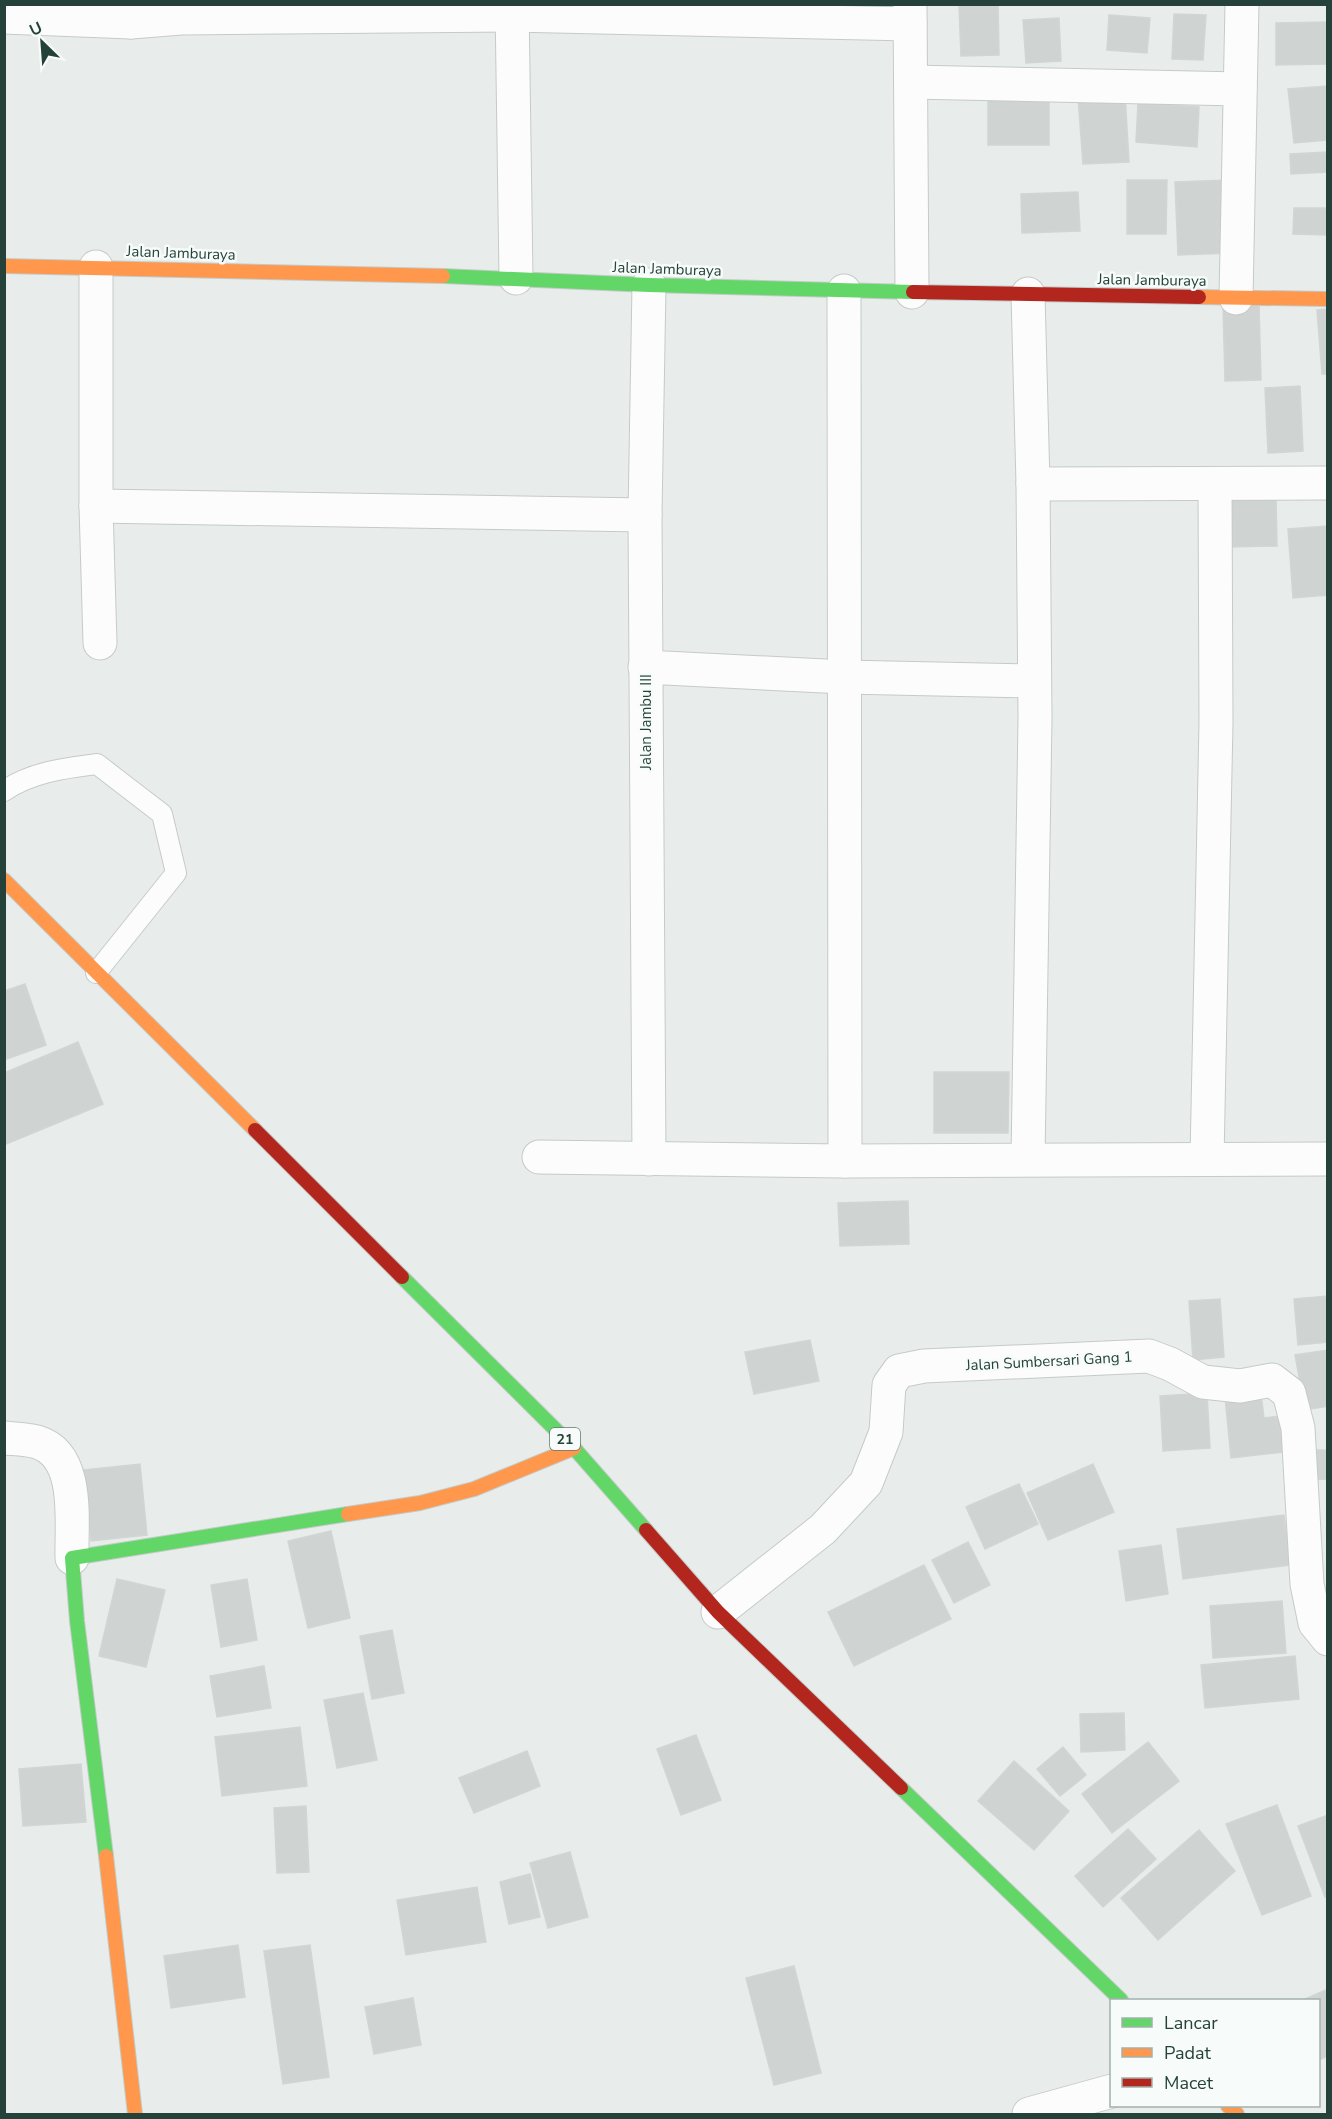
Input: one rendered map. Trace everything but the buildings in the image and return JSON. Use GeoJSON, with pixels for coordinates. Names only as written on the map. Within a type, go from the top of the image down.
{"type":"FeatureCollection","features":[{"type":"Feature","properties":{"kind":"main road","name":"Jalan Jamburaya"},"geometry":{"type":"LineString","coordinates":[[4,266],[516,278],[844,291],[1328,299]]}},
{"type":"Feature","properties":{"kind":"main road","name":"21"},"geometry":{"type":"LineString","coordinates":[[4,880],[574,1448],[718,1612],[1119,1999]]}},
{"type":"Feature","properties":{"kind":"main road"},"geometry":{"type":"LineString","coordinates":[[135,2115],[109,1877],[77,1621],[72,1558],[362,1514],[452,1496],[574,1448]]}},
{"type":"Feature","properties":{"kind":"street"},"geometry":{"type":"LineString","coordinates":[[1236,298],[1242,4]]}},
{"type":"Feature","properties":{"kind":"street"},"geometry":{"type":"LineString","coordinates":[[512,10],[516,278]]}},
{"type":"Feature","properties":{"kind":"street"},"geometry":{"type":"LineString","coordinates":[[4,17],[131,13],[181,18],[280,11],[512,10],[910,14],[912,292]]}},
{"type":"Feature","properties":{"kind":"street"},"geometry":{"type":"LineString","coordinates":[[911,82],[1240,89]]}},
{"type":"Feature","properties":{"kind":"street"},"geometry":{"type":"LineString","coordinates":[[96,267],[96,506],[100,643]]}},
{"type":"Feature","properties":{"kind":"street","name":"Jalan Jambu III"},"geometry":{"type":"LineString","coordinates":[[649,285],[645,515],[649,1159]]}},
{"type":"Feature","properties":{"kind":"street"},"geometry":{"type":"LineString","coordinates":[[844,291],[844,1161]]}},
{"type":"Feature","properties":{"kind":"street"},"geometry":{"type":"LineString","coordinates":[[1028,294],[1033,484],[1035,741],[1028,1159]]}},
{"type":"Feature","properties":{"kind":"street"},"geometry":{"type":"LineString","coordinates":[[1033,484],[1328,483]]}},
{"type":"Feature","properties":{"kind":"street"},"geometry":{"type":"LineString","coordinates":[[1207,1159],[1216,722],[1215,484]]}},
{"type":"Feature","properties":{"kind":"street"},"geometry":{"type":"LineString","coordinates":[[96,506],[645,515]]}},
{"type":"Feature","properties":{"kind":"street"},"geometry":{"type":"LineString","coordinates":[[645,667],[844,677],[1034,681]]}},
{"type":"Feature","properties":{"kind":"street"},"geometry":{"type":"LineString","coordinates":[[539,1157],[844,1161],[1328,1159]]}},
{"type":"Feature","properties":{"kind":"street","name":"Jalan Sumbersari Gang 1"},"geometry":{"type":"LineString","coordinates":[[718,1612],[823,1529],[866,1483],[886,1432],[889,1385],[899,1371],[924,1366],[1149,1356],[1170,1364],[1203,1382],[1240,1386],[1272,1380],[1288,1393],[1298,1428],[1307,1584],[1315,1623],[1328,1639]]}},
{"type":"Feature","properties":{"kind":"street"},"geometry":{"type":"LineString","coordinates":[[4,1438],[37,1442],[51,1449],[63,1464],[70,1484],[72,1558]]}},
{"type":"Feature","properties":{"kind":"street"},"geometry":{"type":"LineString","coordinates":[[1029,2115],[1110,2092]]}},
{"type":"Feature","properties":{"kind":"lane"},"geometry":{"type":"LineString","coordinates":[[4,791],[11,786],[53,770],[97,764],[162,814],[176,873],[96,973]]}},
{"type":"Feature","properties":{"kind":"traffic: fast"},"geometry":{"type":"LineString","coordinates":[[443,276],[649,285],[913,292]]}},
{"type":"Feature","properties":{"kind":"traffic: fast"},"geometry":{"type":"LineString","coordinates":[[402,1277],[574,1448],[646,1530]]}},
{"type":"Feature","properties":{"kind":"traffic: fast"},"geometry":{"type":"LineString","coordinates":[[106,1856],[77,1621],[72,1558],[348,1514]]}},
{"type":"Feature","properties":{"kind":"traffic: fast"},"geometry":{"type":"LineString","coordinates":[[901,1788],[1120,1999]]}},
{"type":"Feature","properties":{"kind":"traffic: slow"},"geometry":{"type":"LineString","coordinates":[[4,266],[443,276]]}},
{"type":"Feature","properties":{"kind":"traffic: slow"},"geometry":{"type":"LineString","coordinates":[[1199,297],[1328,299]]}},
{"type":"Feature","properties":{"kind":"traffic: slow"},"geometry":{"type":"LineString","coordinates":[[4,880],[255,1130]]}},
{"type":"Feature","properties":{"kind":"traffic: slow"},"geometry":{"type":"LineString","coordinates":[[348,1514],[420,1503],[474,1489],[574,1448]]}},
{"type":"Feature","properties":{"kind":"traffic: slow"},"geometry":{"type":"LineString","coordinates":[[106,1856],[135,2114]]}},
{"type":"Feature","properties":{"kind":"traffic: slow"},"geometry":{"type":"LineString","coordinates":[[1229,2107],[1237,2114]]}},
{"type":"Feature","properties":{"kind":"traffic: jam"},"geometry":{"type":"LineString","coordinates":[[913,292],[1199,297]]}},
{"type":"Feature","properties":{"kind":"traffic: jam"},"geometry":{"type":"LineString","coordinates":[[255,1130],[402,1277]]}},
{"type":"Feature","properties":{"kind":"traffic: jam"},"geometry":{"type":"LineString","coordinates":[[646,1530],[718,1612],[901,1788]]}}]}
